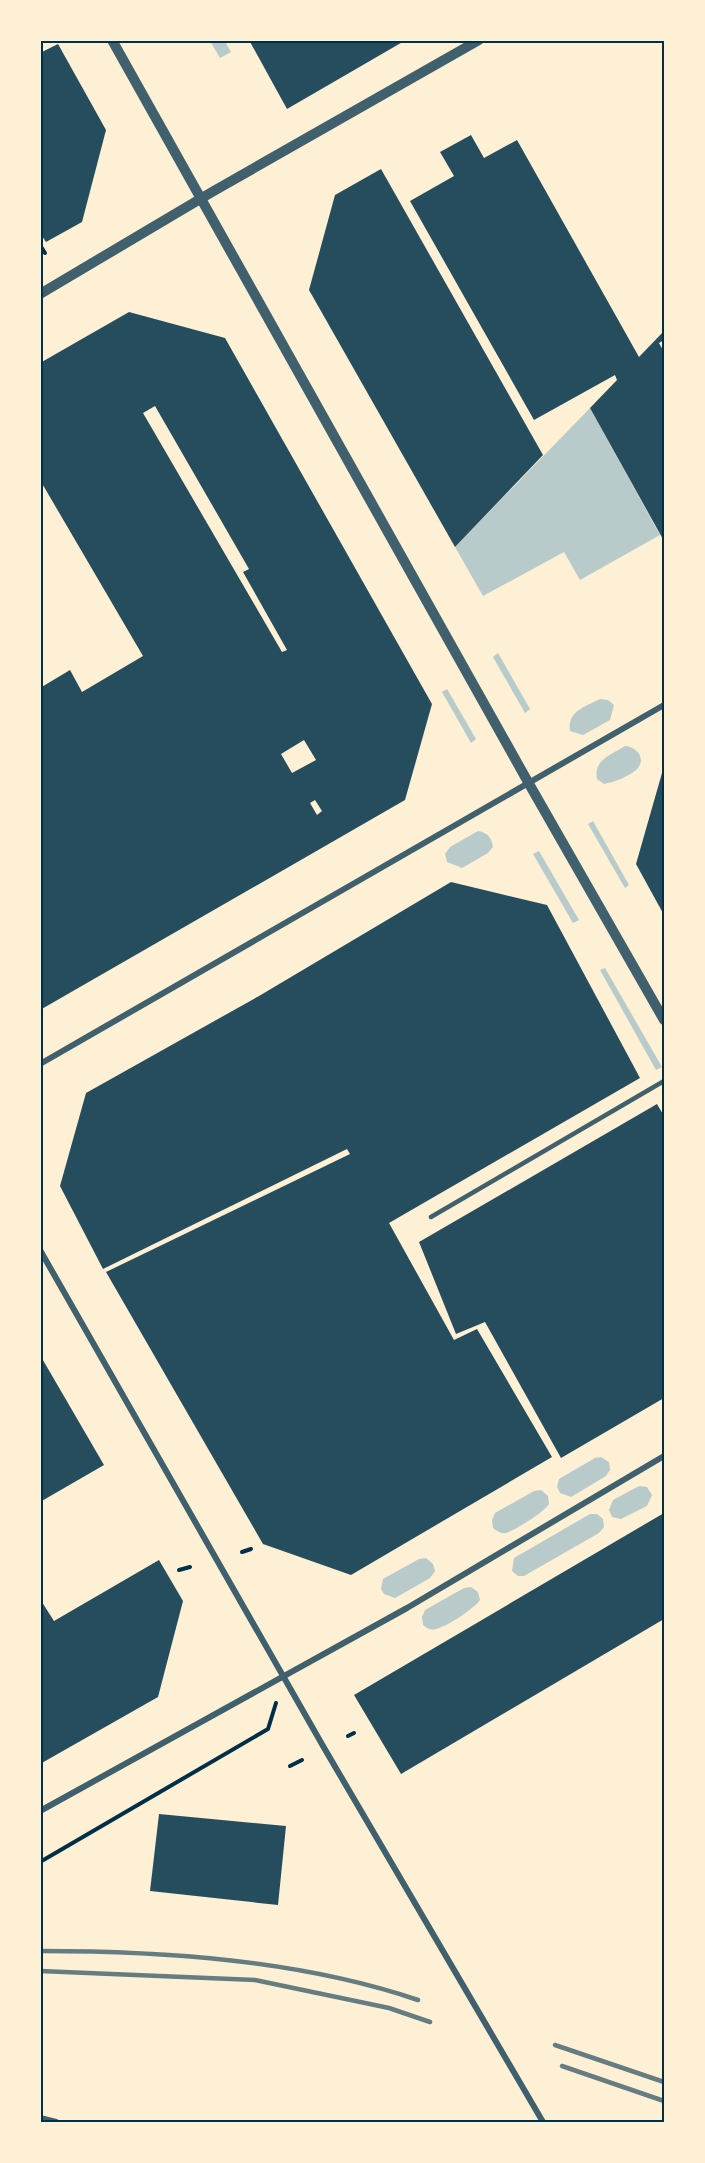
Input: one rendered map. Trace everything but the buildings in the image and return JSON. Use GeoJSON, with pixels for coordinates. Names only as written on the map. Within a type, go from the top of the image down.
{"type":"FeatureCollection","features":[{"type":"Feature","properties":{"kind":"street"},"geometry":{"type":"LineString","coordinates":[[112,40],[664,1020]]}},
{"type":"Feature","properties":{"kind":"street"},"geometry":{"type":"LineString","coordinates":[[40,294],[479,40]]}},
{"type":"Feature","properties":{"kind":"street"},"geometry":{"type":"LineString","coordinates":[[40,1064],[664,705]]}},
{"type":"Feature","properties":{"kind":"street"},"geometry":{"type":"LineString","coordinates":[[40,1250],[461,1984],[543,2122]]}},
{"type":"Feature","properties":{"kind":"street"},"geometry":{"type":"LineString","coordinates":[[40,1810],[407,1608],[664,1456]]}},
{"type":"Feature","properties":{"kind":"street"},"geometry":{"type":"LineString","coordinates":[[40,2118],[56,2122]]}},
{"type":"Feature","properties":{"kind":"lane"},"geometry":{"type":"LineString","coordinates":[[431,1217],[664,1081]]}},
{"type":"Feature","properties":{"kind":"path"},"geometry":{"type":"LineString","coordinates":[[40,245],[45,253]]}},
{"type":"Feature","properties":{"kind":"path"},"geometry":{"type":"LineString","coordinates":[[243,1552],[251,1549]]}},
{"type":"Feature","properties":{"kind":"path"},"geometry":{"type":"LineString","coordinates":[[179,1570],[190,1567]]}},
{"type":"Feature","properties":{"kind":"path"},"geometry":{"type":"LineString","coordinates":[[40,1862],[268,1729],[285,1677]]}},
{"type":"Feature","properties":{"kind":"path"},"geometry":{"type":"LineString","coordinates":[[348,1736],[354,1733]]}},
{"type":"Feature","properties":{"kind":"path"},"geometry":{"type":"LineString","coordinates":[[290,1766],[302,1760]]}},
{"type":"Feature","properties":{"kind":"shaded area"},"geometry":{"type":"Polygon","coordinates":[[[210,41],[225,41],[231,52],[220,58],[210,41]]]}},
{"type":"Feature","properties":{"kind":"shaded area"},"geometry":{"type":"Polygon","coordinates":[[[590,408],[660,535],[580,580],[564,552],[483,596],[455,547],[590,408]]]}},
{"type":"Feature","properties":{"kind":"shaded area"},"geometry":{"type":"Polygon","coordinates":[[[498,653],[530,709],[525,713],[493,657],[498,653]]]}},
{"type":"Feature","properties":{"kind":"shaded area"},"geometry":{"type":"Polygon","coordinates":[[[447,689],[476,739],[471,743],[442,692],[447,689]]]}},
{"type":"Feature","properties":{"kind":"shaded area"},"geometry":{"type":"Polygon","coordinates":[[[600,699],[608,700],[614,705],[610,720],[583,735],[570,731],[574,714],[600,699]]]}},
{"type":"Feature","properties":{"kind":"shaded area"},"geometry":{"type":"Polygon","coordinates":[[[625,746],[634,749],[640,755],[639,766],[633,773],[604,784],[597,779],[596,772],[600,763],[625,746]]]}},
{"type":"Feature","properties":{"kind":"shaded area"},"geometry":{"type":"Polygon","coordinates":[[[593,821],[629,885],[625,888],[588,824],[593,821]]]}},
{"type":"Feature","properties":{"kind":"shaded area"},"geometry":{"type":"Polygon","coordinates":[[[478,831],[487,834],[491,841],[493,847],[488,853],[462,868],[447,862],[445,854],[450,847],[478,831]]]}},
{"type":"Feature","properties":{"kind":"shaded area"},"geometry":{"type":"Polygon","coordinates":[[[539,851],[579,920],[573,923],[533,854],[539,851]]]}},
{"type":"Feature","properties":{"kind":"shaded area"},"geometry":{"type":"Polygon","coordinates":[[[605,968],[662,1067],[656,1070],[600,970],[605,968]]]}},
{"type":"Feature","properties":{"kind":"shaded area"},"geometry":{"type":"Polygon","coordinates":[[[601,1457],[609,1462],[610,1470],[606,1476],[571,1497],[560,1493],[557,1487],[559,1479],[595,1458],[601,1457]]]}},
{"type":"Feature","properties":{"kind":"shaded area"},"geometry":{"type":"Polygon","coordinates":[[[639,1486],[647,1487],[652,1495],[647,1506],[621,1519],[612,1517],[609,1510],[613,1500],[639,1486]]]}},
{"type":"Feature","properties":{"kind":"shaded area"},"geometry":{"type":"Polygon","coordinates":[[[541,1490],[548,1496],[549,1504],[542,1511],[523,1525],[506,1533],[493,1528],[492,1520],[495,1513],[534,1491],[541,1490]]]}},
{"type":"Feature","properties":{"kind":"shaded area"},"geometry":{"type":"Polygon","coordinates":[[[590,1514],[597,1514],[603,1519],[604,1527],[599,1533],[524,1576],[518,1576],[512,1571],[514,1558],[590,1514]]]}},
{"type":"Feature","properties":{"kind":"shaded area"},"geometry":{"type":"Polygon","coordinates":[[[426,1558],[433,1564],[435,1571],[430,1578],[395,1598],[384,1594],[381,1589],[383,1579],[419,1559],[426,1558]]]}},
{"type":"Feature","properties":{"kind":"shaded area"},"geometry":{"type":"Polygon","coordinates":[[[471,1587],[478,1592],[480,1600],[472,1608],[441,1628],[434,1630],[423,1625],[422,1617],[425,1610],[464,1588],[471,1587]]]}},
{"type":"Feature","properties":{"kind":"railway"},"geometry":{"type":"LineString","coordinates":[[40,1951],[183,1956],[279,1967],[327,1975],[418,2000]]}},
{"type":"Feature","properties":{"kind":"railway"},"geometry":{"type":"LineString","coordinates":[[40,1971],[255,1980],[389,2008],[430,2022]]}},
{"type":"Feature","properties":{"kind":"railway"},"geometry":{"type":"LineString","coordinates":[[555,2045],[664,2082]]}},
{"type":"Feature","properties":{"kind":"railway"},"geometry":{"type":"LineString","coordinates":[[562,2066],[664,2101]]}}]}
